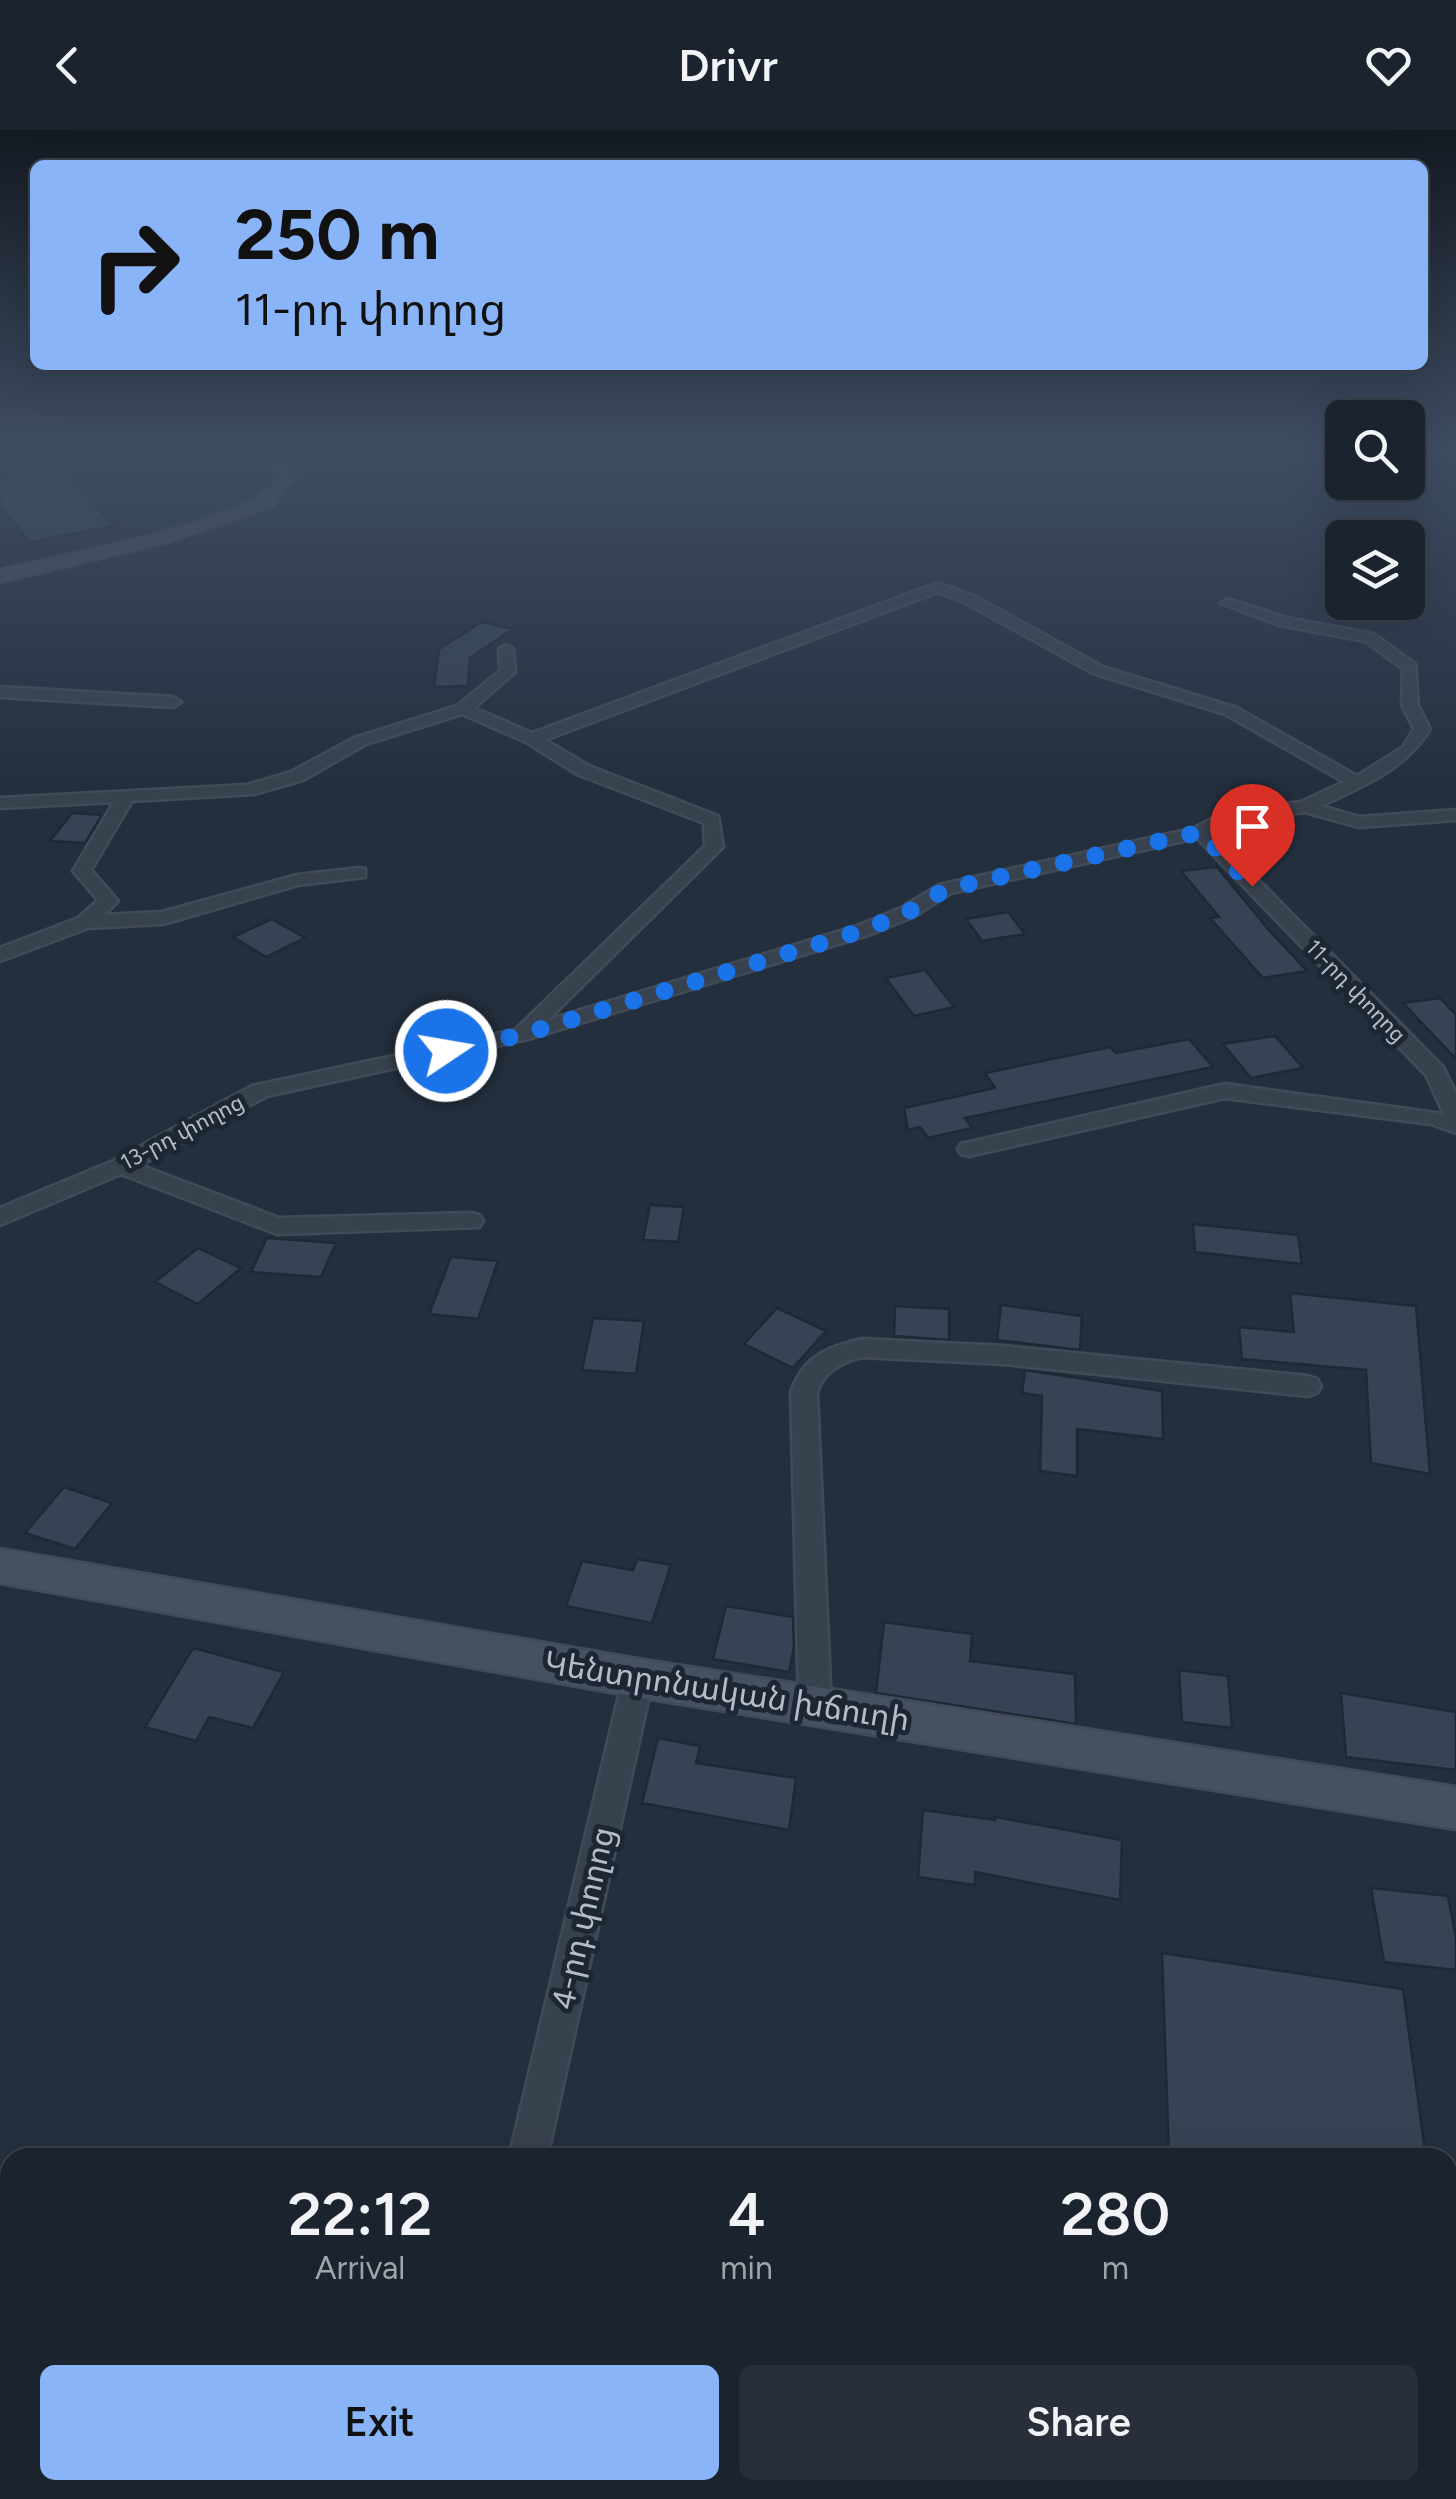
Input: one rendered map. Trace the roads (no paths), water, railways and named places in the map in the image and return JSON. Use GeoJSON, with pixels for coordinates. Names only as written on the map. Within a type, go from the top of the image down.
{"type":"FeatureCollection","features":[{"type":"Feature","properties":{"kind":"main road"},"geometry":{"type":"LineString","coordinates":[[0,576],[57,563]]}},
{"type":"Feature","properties":{"kind":"main road","name":"Կենտրոնական խճուղի"},"geometry":{"type":"LineString","coordinates":[[0,1566],[638,1678],[1456,1808]]}},
{"type":"Feature","properties":{"kind":"street"},"geometry":{"type":"LineString","coordinates":[[532,738],[938,587],[969,599],[1098,670],[1231,712],[1354,781]]}},
{"type":"Feature","properties":{"kind":"street","name":"13-րդ փողոց"},"geometry":{"type":"LineString","coordinates":[[0,1217],[122,1166],[260,1091],[521,1035],[864,930],[908,912],[946,889],[1201,832],[1232,815],[1304,808],[1354,781],[1370,777],[1409,750],[1422,728],[1410,705],[1410,667],[1369,637],[1284,622],[1228,603]]}},
{"type":"Feature","properties":{"kind":"street"},"geometry":{"type":"LineString","coordinates":[[0,803],[248,790],[296,776],[360,741],[463,709],[508,672],[506,649]]}},
{"type":"Feature","properties":{"kind":"street"},"geometry":{"type":"LineString","coordinates":[[0,692],[174,702]]}},
{"type":"Feature","properties":{"kind":"street"},"geometry":{"type":"LineString","coordinates":[[463,709],[532,738],[583,770],[712,820],[714,847],[521,1035]]}},
{"type":"Feature","properties":{"kind":"street"},"geometry":{"type":"LineString","coordinates":[[86,922],[109,900],[82,871],[128,795]]}},
{"type":"Feature","properties":{"kind":"street"},"geometry":{"type":"LineString","coordinates":[[1304,808],[1360,822],[1456,815]]}},
{"type":"Feature","properties":{"kind":"street","name":"11-րդ փողոց"},"geometry":{"type":"LineString","coordinates":[[1201,832],[1434,1072],[1456,1116]]}},
{"type":"Feature","properties":{"kind":"street"},"geometry":{"type":"LineString","coordinates":[[0,955],[86,922],[163,918],[297,880],[359,872]]}},
{"type":"Feature","properties":{"kind":"street"},"geometry":{"type":"LineString","coordinates":[[969,1149],[1224,1091],[1435,1118],[1456,1126]]}},
{"type":"Feature","properties":{"kind":"street"},"geometry":{"type":"LineString","coordinates":[[122,1166],[277,1226],[470,1221]]}},
{"type":"Feature","properties":{"kind":"street"},"geometry":{"type":"LineString","coordinates":[[815,1706],[804,1392],[809,1377],[833,1355],[862,1348],[1003,1355],[1308,1386]]}},
{"type":"Feature","properties":{"kind":"street","name":"4-րդ փողոց"},"geometry":{"type":"LineString","coordinates":[[530,2148],[638,1678]]}}]}
